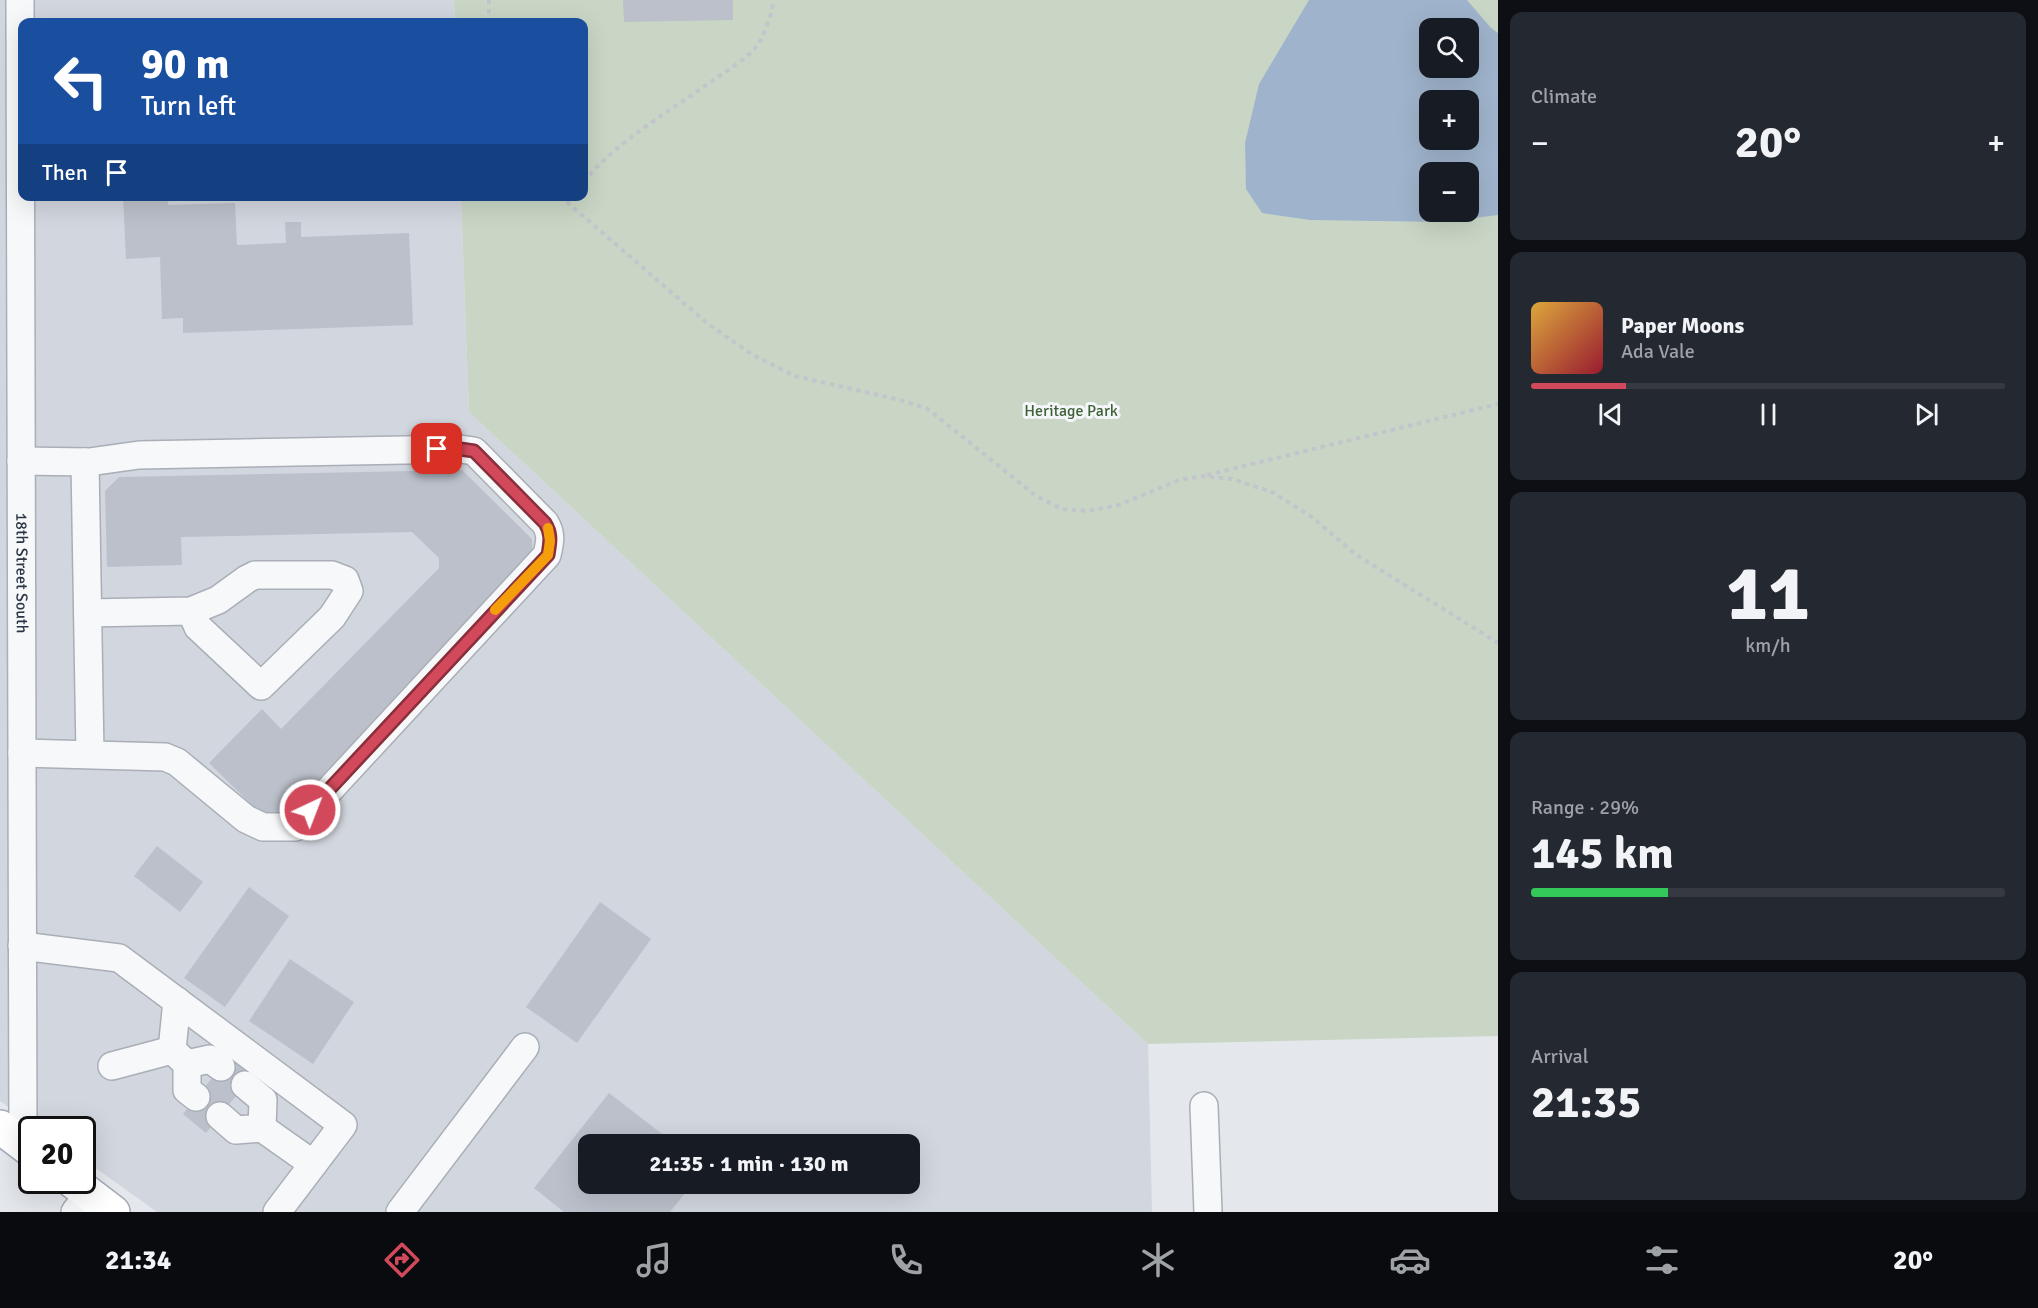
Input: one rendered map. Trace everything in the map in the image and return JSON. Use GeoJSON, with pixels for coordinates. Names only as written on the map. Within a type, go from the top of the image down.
{"type":"FeatureCollection","features":[{"type":"Feature","properties":{"kind":"street","name":"18th Street South"},"geometry":{"type":"LineString","coordinates":[[19,1116],[22,946],[21,461],[10,326],[10,86],[20,0]]}},
{"type":"Feature","properties":{"kind":"street"},"geometry":{"type":"LineString","coordinates":[[21,461],[85,462],[139,455],[467,450],[474,451],[489,465],[550,531],[548,555],[295,826],[263,827],[246,819],[177,762],[165,757],[22,753]]}},
{"type":"Feature","properties":{"kind":"street"},"geometry":{"type":"LineString","coordinates":[[85,462],[90,754]]}},
{"type":"Feature","properties":{"kind":"street"},"geometry":{"type":"LineString","coordinates":[[88,613],[191,611],[218,600],[255,575],[332,575],[345,580],[349,591],[332,617],[261,686],[198,627],[191,611]]}},
{"type":"Feature","properties":{"kind":"street"},"geometry":{"type":"LineString","coordinates":[[22,946],[119,958],[344,1125],[277,1212]]}},
{"type":"Feature","properties":{"kind":"street"},"geometry":{"type":"LineString","coordinates":[[177,1001],[179,1057],[187,1090],[196,1097]]}},
{"type":"Feature","properties":{"kind":"street"},"geometry":{"type":"LineString","coordinates":[[400,1212],[525,1047]]}},
{"type":"Feature","properties":{"kind":"street"},"geometry":{"type":"LineString","coordinates":[[112,1066],[179,1057],[210,1059],[221,1067]]}},
{"type":"Feature","properties":{"kind":"street"},"geometry":{"type":"LineString","coordinates":[[244,1086],[262,1100],[262,1128]]}},
{"type":"Feature","properties":{"kind":"street"},"geometry":{"type":"LineString","coordinates":[[1204,1106],[1208,1212]]}},
{"type":"Feature","properties":{"kind":"street"},"geometry":{"type":"LineString","coordinates":[[220,1116],[236,1130],[262,1128],[313,1164]]}},
{"type":"Feature","properties":{"kind":"path"},"geometry":{"type":"LineString","coordinates":[[489,0],[489,18]]}},
{"type":"Feature","properties":{"kind":"path"},"geometry":{"type":"LineString","coordinates":[[588,177],[641,130],[720,76],[756,47],[773,10],[772,0]]}},
{"type":"Feature","properties":{"kind":"path"},"geometry":{"type":"LineString","coordinates":[[567,203],[708,324],[753,355],[795,376],[900,400],[928,409],[1036,496],[1062,509],[1088,512],[1119,505],[1179,480],[1498,404]]}},
{"type":"Feature","properties":{"kind":"path"},"geometry":{"type":"LineString","coordinates":[[1203,476],[1232,479],[1272,492],[1312,517],[1355,554],[1498,643]]}},
{"type":"Feature","properties":{"kind":"shaded area"},"geometry":{"type":"Polygon","coordinates":[[[0,0],[454,0],[455,18],[18,18],[18,201],[461,201],[469,412],[1148,1044],[1152,1212],[157,1212],[96,1168],[96,1116],[21,1116],[0,1101],[0,0]]]}},
{"type":"Feature","properties":{"kind":"green space","name":"Heritage Park"},"geometry":{"type":"Polygon","coordinates":[[[454,0],[1498,0],[1498,1036],[1148,1044],[469,412],[461,201],[588,201],[588,18],[455,18],[454,0]]]}},
{"type":"Feature","properties":{"kind":"water"},"geometry":{"type":"Polygon","coordinates":[[[1309,0],[1467,0],[1498,33],[1498,215],[1479,217],[1479,162],[1419,162],[1419,222],[1310,220],[1262,213],[1246,189],[1245,143],[1259,84],[1309,0]]]}},
{"type":"Feature","properties":{"kind":"building"},"geometry":{"type":"Polygon","coordinates":[[[623,0],[733,0],[733,20],[624,22],[623,0]]]}},
{"type":"Feature","properties":{"kind":"building"},"geometry":{"type":"Polygon","coordinates":[[[123,201],[168,201],[168,205],[235,203],[237,245],[286,243],[285,222],[301,222],[301,237],[409,233],[413,325],[183,333],[183,318],[162,319],[160,257],[126,259],[123,201]]]}},
{"type":"Feature","properties":{"kind":"building"},"geometry":{"type":"Polygon","coordinates":[[[462,470],[532,539],[533,560],[284,815],[262,815],[209,763],[262,709],[281,729],[439,568],[439,558],[412,532],[181,537],[182,565],[107,567],[105,491],[119,477],[462,470]]]}},
{"type":"Feature","properties":{"kind":"building"},"geometry":{"type":"Polygon","coordinates":[[[157,846],[203,882],[180,912],[134,876],[157,846]]]}},
{"type":"Feature","properties":{"kind":"building"},"geometry":{"type":"Polygon","coordinates":[[[249,887],[289,916],[225,1007],[184,978],[249,887]]]}},
{"type":"Feature","properties":{"kind":"building"},"geometry":{"type":"Polygon","coordinates":[[[600,902],[651,939],[577,1043],[526,1007],[600,902]]]}},
{"type":"Feature","properties":{"kind":"building"},"geometry":{"type":"Polygon","coordinates":[[[290,959],[354,1002],[313,1064],[249,1021],[290,959]]]}},
{"type":"Feature","properties":{"kind":"building"},"geometry":{"type":"Polygon","coordinates":[[[233,1052],[256,1071],[206,1133],[183,1114],[233,1052]]]}},
{"type":"Feature","properties":{"kind":"building"},"geometry":{"type":"Polygon","coordinates":[[[609,1093],[662,1134],[578,1134],[578,1194],[684,1194],[670,1212],[564,1212],[534,1188],[609,1093]]]}},
{"type":"Feature","properties":{"kind":"slow traffic"},"geometry":{"type":"LineString","coordinates":[[495,610],[548,555],[550,541],[548,528]]}},
{"type":"Feature","properties":{"kind":"route"},"geometry":{"type":"LineString","coordinates":[[310,810],[548,555],[550,531],[545,523],[489,465],[474,451],[437,449]]}}]}
